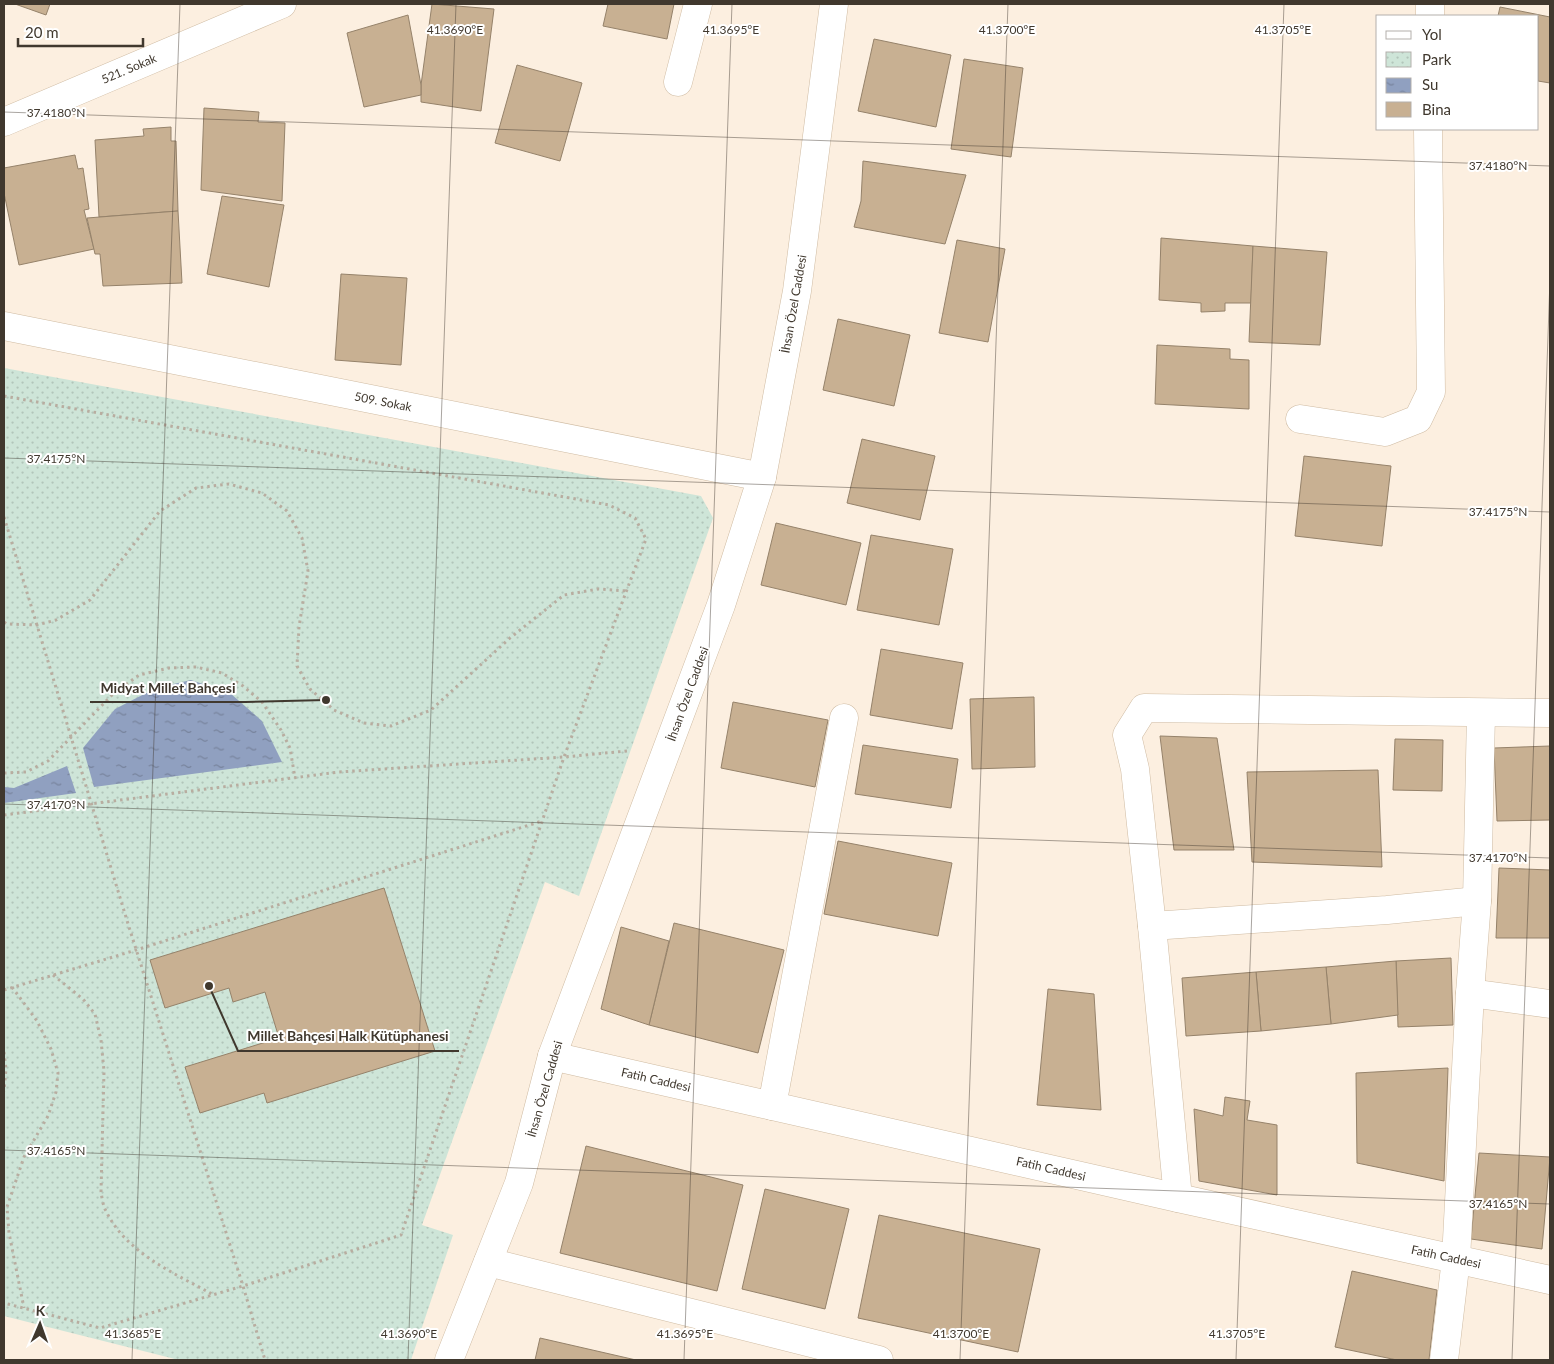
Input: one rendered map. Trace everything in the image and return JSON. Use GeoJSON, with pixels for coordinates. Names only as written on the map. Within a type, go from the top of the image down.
{"type":"FeatureCollection","features":[{"type":"Feature","properties":{"kind":"street","name":"521. Sokak"},"geometry":{"type":"LineString","coordinates":[[4,122],[282,4]]}},
{"type":"Feature","properties":{"kind":"street"},"geometry":{"type":"LineString","coordinates":[[678,82],[698,4]]}},
{"type":"Feature","properties":{"kind":"street","name":"İhsan Özel Caddesi"},"geometry":{"type":"LineString","coordinates":[[449,1360],[520,1183],[552,1056],[721,605],[762,477],[797,291],[834,4]]}},
{"type":"Feature","properties":{"kind":"street"},"geometry":{"type":"LineString","coordinates":[[1300,419],[1385,432],[1418,419],[1431,392],[1428,130]]}},
{"type":"Feature","properties":{"kind":"street","name":"509. Sokak"},"geometry":{"type":"LineString","coordinates":[[4,326],[762,477]]}},
{"type":"Feature","properties":{"kind":"street"},"geometry":{"type":"LineString","coordinates":[[1178,1198],[1152,926],[1134,769],[1127,735],[1144,708],[1550,713]]}},
{"type":"Feature","properties":{"kind":"street"},"geometry":{"type":"LineString","coordinates":[[1444,1360],[1456,1259],[1470,993],[1477,900],[1481,713]]}},
{"type":"Feature","properties":{"kind":"street"},"geometry":{"type":"LineString","coordinates":[[772,1106],[844,718]]}},
{"type":"Feature","properties":{"kind":"street"},"geometry":{"type":"LineString","coordinates":[[1152,926],[1387,910],[1477,900]]}},
{"type":"Feature","properties":{"kind":"street"},"geometry":{"type":"LineString","coordinates":[[1470,993],[1550,1004]]}},
{"type":"Feature","properties":{"kind":"street","name":"Fatih Caddesi"},"geometry":{"type":"LineString","coordinates":[[552,1056],[1550,1280]]}},
{"type":"Feature","properties":{"kind":"street"},"geometry":{"type":"LineString","coordinates":[[488,1262],[879,1360]]}},
{"type":"Feature","properties":{"kind":"path"},"geometry":{"type":"LineString","coordinates":[[4,396],[609,505],[635,518],[646,539],[564,757],[401,1235],[243,1286],[100,1328],[4,1303]]}},
{"type":"Feature","properties":{"kind":"path"},"geometry":{"type":"LineString","coordinates":[[4,622],[7,624],[37,625],[56,620],[90,600],[160,511],[196,488],[229,484],[262,493],[287,512],[302,538],[308,571],[299,628],[297,666],[310,690],[334,710],[364,723],[391,726],[431,710],[510,638],[564,595],[598,590],[627,590]]}},
{"type":"Feature","properties":{"kind":"path"},"geometry":{"type":"LineString","coordinates":[[4,517],[136,950],[265,1360]]}},
{"type":"Feature","properties":{"kind":"path"},"geometry":{"type":"LineString","coordinates":[[4,773],[26,772],[48,761],[113,694],[139,674],[169,668],[196,667],[222,673],[243,686],[262,702],[281,730],[290,748],[295,778]]}},
{"type":"Feature","properties":{"kind":"path"},"geometry":{"type":"LineString","coordinates":[[4,815],[339,772],[564,757],[668,747]]}},
{"type":"Feature","properties":{"kind":"path"},"geometry":{"type":"LineString","coordinates":[[4,990],[542,821]]}},
{"type":"Feature","properties":{"kind":"path"},"geometry":{"type":"LineString","coordinates":[[53,975],[83,998],[95,1014],[97,1023],[104,1070],[101,1192],[105,1210],[128,1243],[155,1262],[212,1294]]}},
{"type":"Feature","properties":{"kind":"path"},"geometry":{"type":"LineString","coordinates":[[12,987],[37,1021],[51,1049],[58,1073],[56,1092],[48,1116],[24,1157],[8,1207],[9,1233],[24,1308]]}},
{"type":"Feature","properties":{"kind":"path"},"geometry":{"type":"LineString","coordinates":[[4,1052],[6,1069],[4,1091]]}},
{"type":"Feature","properties":{"kind":"green space"},"geometry":{"type":"Polygon","coordinates":[[[4,368],[701,496],[713,518],[579,896],[545,882],[422,1225],[453,1235],[411,1360],[179,1360],[4,1316],[4,368]]]}},
{"type":"Feature","properties":{"kind":"water"},"geometry":{"type":"Polygon","coordinates":[[[191,680],[230,693],[262,721],[282,762],[94,787],[83,748],[115,709],[156,688],[191,680]]]}},
{"type":"Feature","properties":{"kind":"water"},"geometry":{"type":"Polygon","coordinates":[[[67,766],[76,793],[4,803],[4,787],[14,788],[67,766]]]}},
{"type":"Feature","properties":{"kind":"building"},"geometry":{"type":"Polygon","coordinates":[[[15,4],[50,4],[46,15],[15,4]]]}},
{"type":"Feature","properties":{"kind":"building"},"geometry":{"type":"Polygon","coordinates":[[[432,4],[494,9],[481,111],[421,102],[421,85],[432,4]]]}},
{"type":"Feature","properties":{"kind":"building"},"geometry":{"type":"Polygon","coordinates":[[[608,4],[674,4],[667,39],[603,26],[608,4]]]}},
{"type":"Feature","properties":{"kind":"building"},"geometry":{"type":"Polygon","coordinates":[[[1500,7],[1550,17],[1550,83],[1539,81],[1539,15],[1498,15],[1500,7]]]}},
{"type":"Feature","properties":{"kind":"building"},"geometry":{"type":"Polygon","coordinates":[[[408,15],[421,85],[421,95],[364,107],[347,33],[408,15]]]}},
{"type":"Feature","properties":{"kind":"building"},"geometry":{"type":"Polygon","coordinates":[[[874,39],[951,55],[936,127],[858,111],[874,39]]]}},
{"type":"Feature","properties":{"kind":"building"},"geometry":{"type":"Polygon","coordinates":[[[964,59],[1023,68],[1011,157],[951,149],[964,59]]]}},
{"type":"Feature","properties":{"kind":"building"},"geometry":{"type":"Polygon","coordinates":[[[517,65],[582,83],[560,161],[495,143],[517,65]]]}},
{"type":"Feature","properties":{"kind":"building"},"geometry":{"type":"Polygon","coordinates":[[[204,108],[259,112],[258,122],[285,123],[282,201],[201,190],[204,108]]]}},
{"type":"Feature","properties":{"kind":"building"},"geometry":{"type":"Polygon","coordinates":[[[171,127],[171,141],[176,141],[178,211],[99,217],[95,140],[144,136],[143,129],[171,127]]]}},
{"type":"Feature","properties":{"kind":"building"},"geometry":{"type":"Polygon","coordinates":[[[75,155],[78,169],[83,168],[89,209],[84,210],[94,249],[19,265],[4,193],[4,168],[75,155]]]}},
{"type":"Feature","properties":{"kind":"building"},"geometry":{"type":"Polygon","coordinates":[[[863,161],[966,175],[945,244],[854,227],[861,201],[863,161]]]}},
{"type":"Feature","properties":{"kind":"building"},"geometry":{"type":"Polygon","coordinates":[[[222,196],[284,205],[269,287],[207,274],[222,196]]]}},
{"type":"Feature","properties":{"kind":"building"},"geometry":{"type":"Polygon","coordinates":[[[178,211],[182,283],[103,286],[100,254],[95,254],[87,218],[178,211]]]}},
{"type":"Feature","properties":{"kind":"building"},"geometry":{"type":"Polygon","coordinates":[[[1161,238],[1253,246],[1251,303],[1225,303],[1225,311],[1201,312],[1201,303],[1159,300],[1161,238]]]}},
{"type":"Feature","properties":{"kind":"building"},"geometry":{"type":"Polygon","coordinates":[[[957,240],[1005,249],[988,342],[939,333],[957,240]]]}},
{"type":"Feature","properties":{"kind":"building"},"geometry":{"type":"Polygon","coordinates":[[[1253,246],[1327,252],[1320,345],[1249,342],[1253,246]]]}},
{"type":"Feature","properties":{"kind":"building"},"geometry":{"type":"Polygon","coordinates":[[[341,274],[407,278],[401,365],[335,360],[341,274]]]}},
{"type":"Feature","properties":{"kind":"building"},"geometry":{"type":"Polygon","coordinates":[[[838,319],[910,335],[894,406],[823,390],[838,319]]]}},
{"type":"Feature","properties":{"kind":"building"},"geometry":{"type":"Polygon","coordinates":[[[1157,345],[1230,349],[1230,359],[1249,360],[1249,409],[1155,404],[1157,345]]]}},
{"type":"Feature","properties":{"kind":"building"},"geometry":{"type":"Polygon","coordinates":[[[862,439],[935,456],[920,520],[847,503],[862,439]]]}},
{"type":"Feature","properties":{"kind":"building"},"geometry":{"type":"Polygon","coordinates":[[[1304,456],[1391,466],[1382,546],[1295,536],[1304,456]]]}},
{"type":"Feature","properties":{"kind":"building"},"geometry":{"type":"Polygon","coordinates":[[[776,523],[861,543],[846,605],[761,585],[776,523]]]}},
{"type":"Feature","properties":{"kind":"building"},"geometry":{"type":"Polygon","coordinates":[[[871,535],[953,549],[939,625],[857,610],[871,535]]]}},
{"type":"Feature","properties":{"kind":"building"},"geometry":{"type":"Polygon","coordinates":[[[881,649],[963,663],[952,729],[870,715],[881,649]]]}},
{"type":"Feature","properties":{"kind":"building"},"geometry":{"type":"Polygon","coordinates":[[[1034,697],[1035,767],[972,769],[970,699],[1034,697]]]}},
{"type":"Feature","properties":{"kind":"building"},"geometry":{"type":"Polygon","coordinates":[[[733,702],[828,720],[815,787],[721,768],[733,702]]]}},
{"type":"Feature","properties":{"kind":"building"},"geometry":{"type":"Polygon","coordinates":[[[1160,736],[1217,738],[1234,850],[1174,850],[1160,736]]]}},
{"type":"Feature","properties":{"kind":"building"},"geometry":{"type":"Polygon","coordinates":[[[1395,739],[1443,740],[1442,791],[1393,790],[1395,739]]]}},
{"type":"Feature","properties":{"kind":"building"},"geometry":{"type":"Polygon","coordinates":[[[863,745],[958,759],[951,808],[855,794],[863,745]]]}},
{"type":"Feature","properties":{"kind":"building"},"geometry":{"type":"Polygon","coordinates":[[[1550,746],[1550,820],[1497,821],[1494,748],[1550,746]]]}},
{"type":"Feature","properties":{"kind":"building"},"geometry":{"type":"Polygon","coordinates":[[[1378,770],[1382,867],[1252,862],[1247,772],[1378,770]]]}},
{"type":"Feature","properties":{"kind":"building"},"geometry":{"type":"Polygon","coordinates":[[[838,841],[952,863],[938,936],[824,914],[838,841]]]}},
{"type":"Feature","properties":{"kind":"building"},"geometry":{"type":"Polygon","coordinates":[[[1499,868],[1550,870],[1550,938],[1496,938],[1499,868]]]}},
{"type":"Feature","properties":{"kind":"building"},"geometry":{"type":"Polygon","coordinates":[[[384,888],[435,1051],[267,1103],[264,1093],[200,1113],[185,1067],[279,1038],[265,992],[233,1002],[229,988],[165,1008],[150,960],[384,888]]]}},
{"type":"Feature","properties":{"kind":"building"},"geometry":{"type":"Polygon","coordinates":[[[674,923],[784,950],[758,1053],[649,1025],[674,923]]]}},
{"type":"Feature","properties":{"kind":"building"},"geometry":{"type":"Polygon","coordinates":[[[621,927],[669,941],[649,1025],[601,1009],[621,927]]]}},
{"type":"Feature","properties":{"kind":"building"},"geometry":{"type":"Polygon","coordinates":[[[1451,958],[1453,1025],[1398,1027],[1396,961],[1451,958]]]}},
{"type":"Feature","properties":{"kind":"building"},"geometry":{"type":"Polygon","coordinates":[[[1396,961],[1398,1015],[1331,1024],[1326,967],[1396,961]]]}},
{"type":"Feature","properties":{"kind":"building"},"geometry":{"type":"Polygon","coordinates":[[[1326,967],[1331,1024],[1261,1031],[1256,972],[1326,967]]]}},
{"type":"Feature","properties":{"kind":"building"},"geometry":{"type":"Polygon","coordinates":[[[1256,972],[1261,1031],[1186,1036],[1182,978],[1256,972]]]}},
{"type":"Feature","properties":{"kind":"building"},"geometry":{"type":"Polygon","coordinates":[[[1048,989],[1094,994],[1101,1110],[1037,1105],[1048,989]]]}},
{"type":"Feature","properties":{"kind":"building"},"geometry":{"type":"Polygon","coordinates":[[[1448,1068],[1444,1181],[1357,1163],[1356,1073],[1448,1068]]]}},
{"type":"Feature","properties":{"kind":"building"},"geometry":{"type":"Polygon","coordinates":[[[1225,1097],[1250,1101],[1247,1120],[1277,1125],[1277,1195],[1199,1181],[1194,1109],[1223,1116],[1225,1097]]]}},
{"type":"Feature","properties":{"kind":"building"},"geometry":{"type":"Polygon","coordinates":[[[586,1146],[743,1185],[717,1291],[560,1253],[586,1146]]]}},
{"type":"Feature","properties":{"kind":"building"},"geometry":{"type":"Polygon","coordinates":[[[1479,1153],[1550,1157],[1542,1249],[1471,1239],[1479,1153]]]}},
{"type":"Feature","properties":{"kind":"building"},"geometry":{"type":"Polygon","coordinates":[[[765,1189],[849,1209],[825,1309],[742,1289],[765,1189]]]}},
{"type":"Feature","properties":{"kind":"building"},"geometry":{"type":"Polygon","coordinates":[[[879,1215],[1040,1249],[1018,1352],[858,1318],[879,1215]]]}},
{"type":"Feature","properties":{"kind":"building"},"geometry":{"type":"Polygon","coordinates":[[[1352,1271],[1437,1290],[1429,1360],[1397,1360],[1335,1347],[1352,1271]]]}},
{"type":"Feature","properties":{"kind":"building"},"geometry":{"type":"Polygon","coordinates":[[[540,1338],[636,1360],[535,1360],[540,1338]]]}},
{"type":"Feature","properties":{"kind":"place","name":"Midyat Millet Bahçesi"},"geometry":{"type":"Point","coordinates":[326,700]}},
{"type":"Feature","properties":{"kind":"place","name":"Millet Bahçesi Halk Kütüphanesi"},"geometry":{"type":"Point","coordinates":[209,986]}}]}
